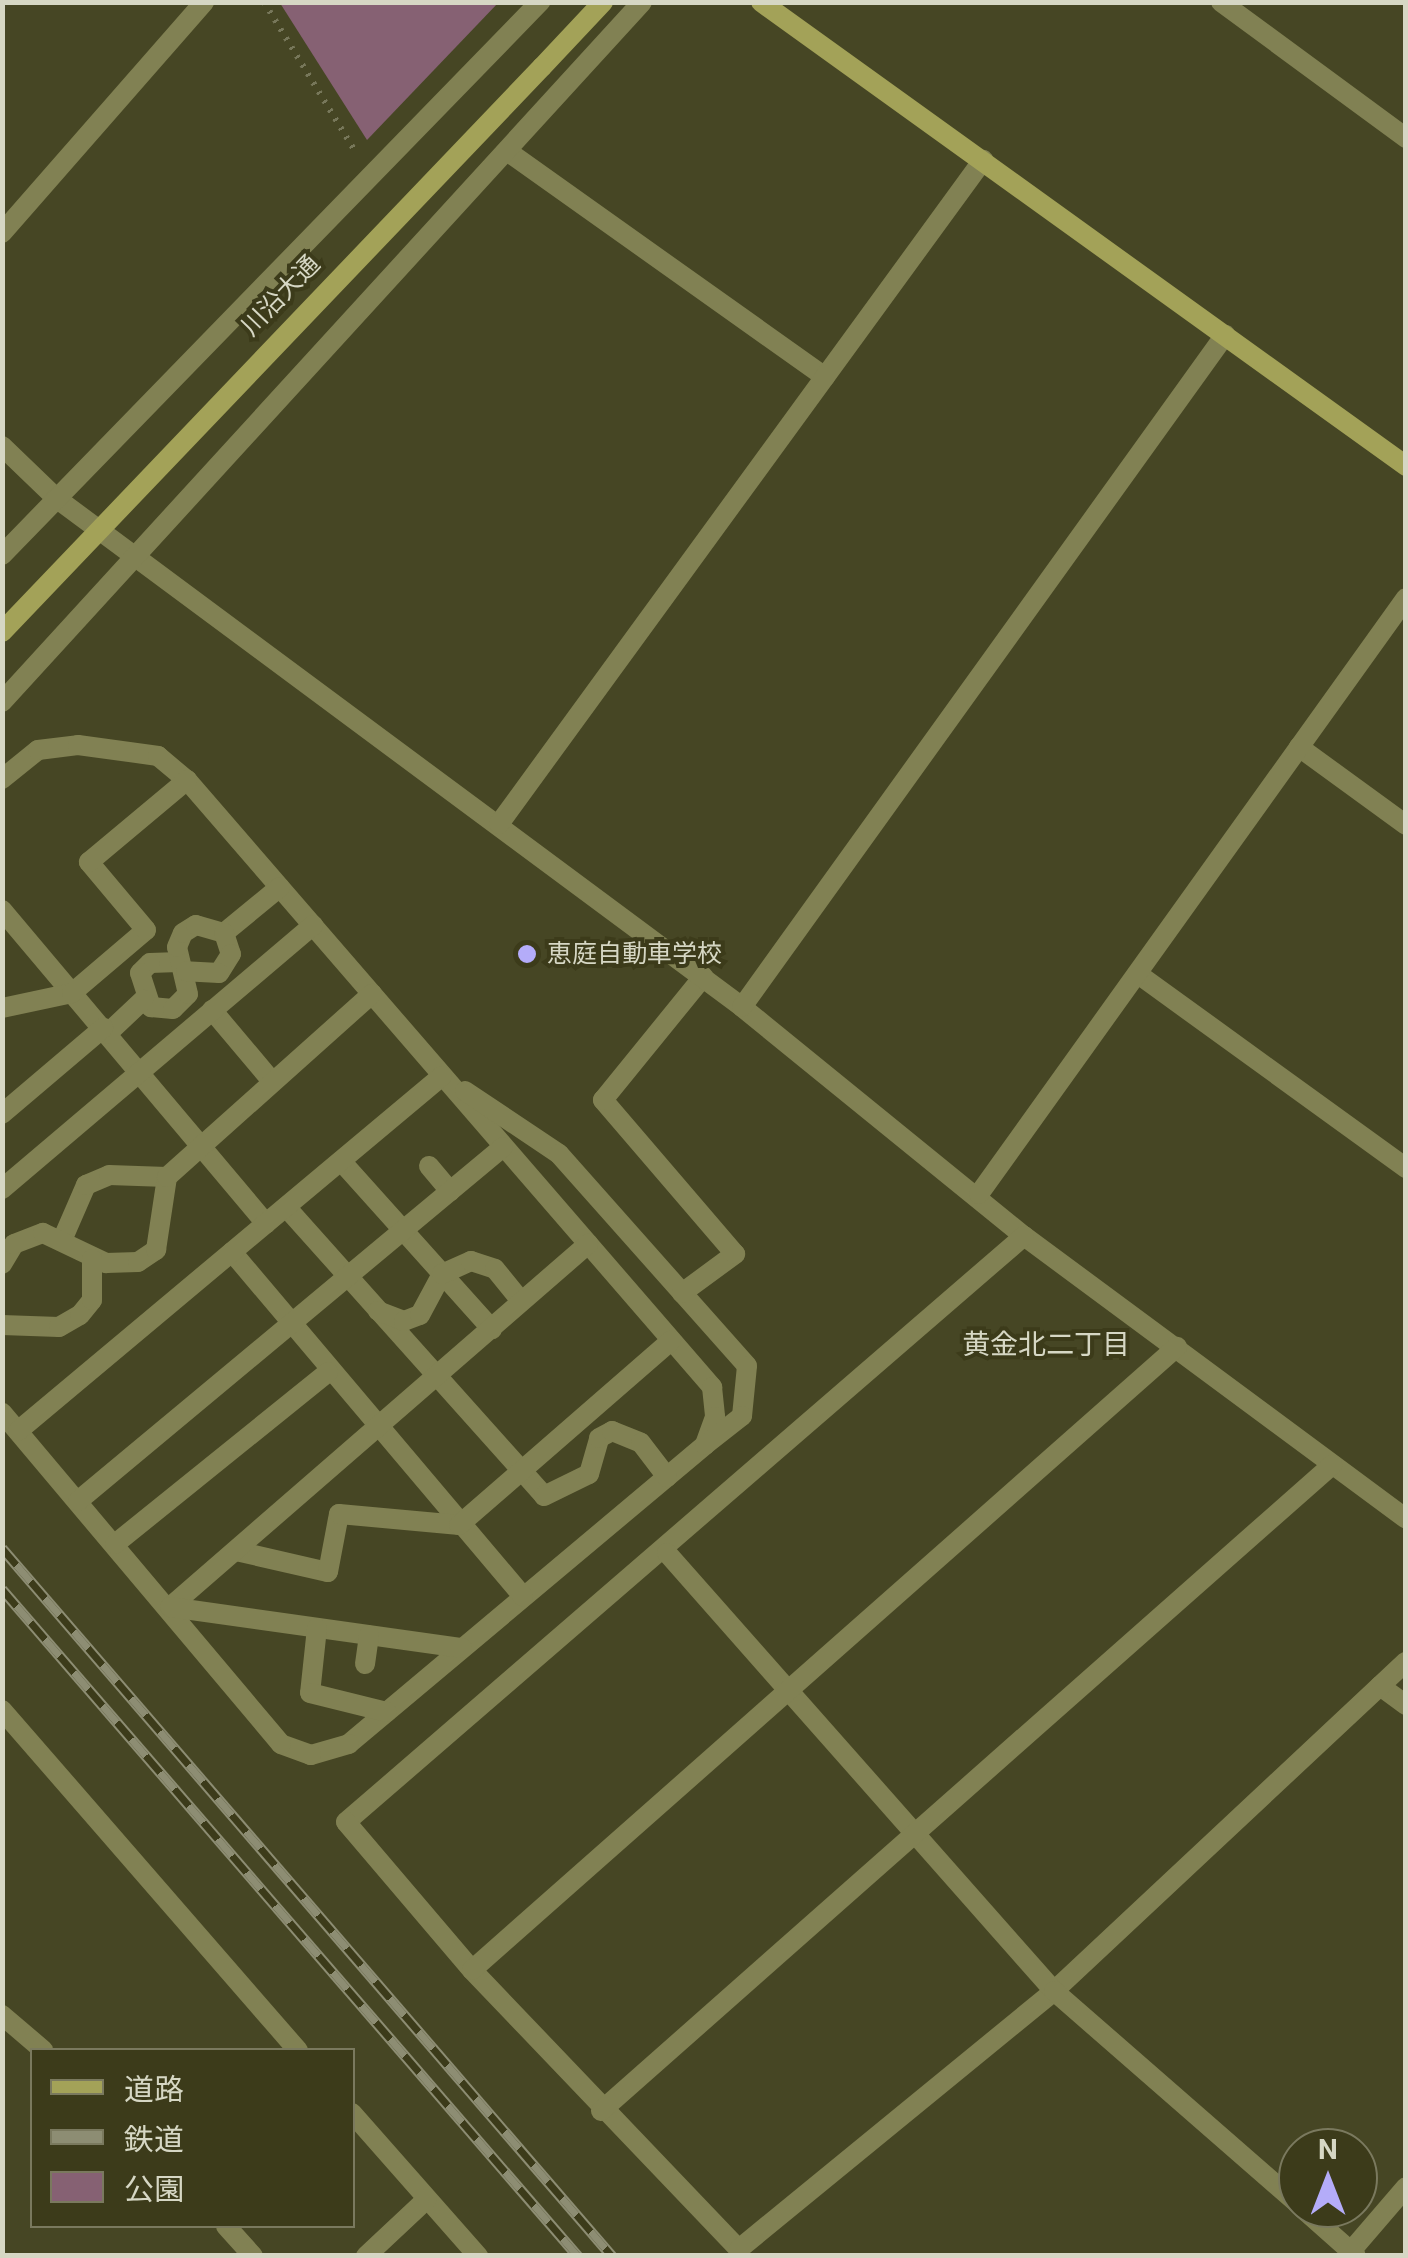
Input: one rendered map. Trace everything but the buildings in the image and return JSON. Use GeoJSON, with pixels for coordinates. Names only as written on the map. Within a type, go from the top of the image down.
{"type":"FeatureCollection","features":[{"type":"Feature","properties":{"kind":"street"},"geometry":{"type":"LineString","coordinates":[[2,233],[204,2]]}},
{"type":"Feature","properties":{"kind":"street"},"geometry":{"type":"LineString","coordinates":[[2,555],[540,2]]}},
{"type":"Feature","properties":{"kind":"street","name":"川沿大通"},"geometry":{"type":"LineString","coordinates":[[2,632],[603,2]]}},
{"type":"Feature","properties":{"kind":"street"},"geometry":{"type":"LineString","coordinates":[[2,702],[642,2]]}},
{"type":"Feature","properties":{"kind":"street"},"geometry":{"type":"LineString","coordinates":[[761,2],[1406,466]]}},
{"type":"Feature","properties":{"kind":"street"},"geometry":{"type":"LineString","coordinates":[[1221,2],[1406,138]]}},
{"type":"Feature","properties":{"kind":"street"},"geometry":{"type":"LineString","coordinates":[[507,151],[825,377]]}},
{"type":"Feature","properties":{"kind":"street"},"geometry":{"type":"LineString","coordinates":[[499,824],[983,160]]}},
{"type":"Feature","properties":{"kind":"street"},"geometry":{"type":"LineString","coordinates":[[742,1007],[1226,335]]}},
{"type":"Feature","properties":{"kind":"street"},"geometry":{"type":"LineString","coordinates":[[2,446],[56,498],[138,554],[742,1007],[979,1194],[1024,1236],[1406,1519]]}},
{"type":"Feature","properties":{"kind":"street"},"geometry":{"type":"LineString","coordinates":[[979,1194],[1406,598]]}},
{"type":"Feature","properties":{"kind":"street"},"geometry":{"type":"LineString","coordinates":[[2,779],[38,750],[78,744],[158,756],[187,780],[712,1387],[706,1445]]}},
{"type":"Feature","properties":{"kind":"street"},"geometry":{"type":"LineString","coordinates":[[1299,747],[1406,825]]}},
{"type":"Feature","properties":{"kind":"street"},"geometry":{"type":"LineString","coordinates":[[2,1008],[72,993],[146,930],[89,862],[187,780]]}},
{"type":"Feature","properties":{"kind":"street"},"geometry":{"type":"LineString","coordinates":[[224,933],[280,887]]}},
{"type":"Feature","properties":{"kind":"street"},"geometry":{"type":"LineString","coordinates":[[2,910],[266,1224]]}},
{"type":"Feature","properties":{"kind":"street"},"geometry":{"type":"LineString","coordinates":[[143,1000],[172,1009],[188,994],[183,933],[196,925],[224,933]]}},
{"type":"Feature","properties":{"kind":"street"},"geometry":{"type":"LineString","coordinates":[[2,1189],[313,925]]}},
{"type":"Feature","properties":{"kind":"street"},"geometry":{"type":"LineString","coordinates":[[143,1000],[138,987],[150,963],[219,973],[231,954],[224,933]]}},
{"type":"Feature","properties":{"kind":"street"},"geometry":{"type":"LineString","coordinates":[[1138,974],[1406,1168]]}},
{"type":"Feature","properties":{"kind":"street"},"geometry":{"type":"LineString","coordinates":[[682,1293],[735,1254],[603,1100],[702,977]]}},
{"type":"Feature","properties":{"kind":"street"},"geometry":{"type":"LineString","coordinates":[[2,1264],[26,1236],[63,1238],[92,1260],[124,1265],[156,1250],[167,1177],[198,1142],[372,994]]}},
{"type":"Feature","properties":{"kind":"street"},"geometry":{"type":"LineString","coordinates":[[2,1114],[143,1000]]}},
{"type":"Feature","properties":{"kind":"street"},"geometry":{"type":"LineString","coordinates":[[212,1010],[271,1080]]}},
{"type":"Feature","properties":{"kind":"street"},"geometry":{"type":"LineString","coordinates":[[2,1413],[281,1744],[311,1755],[349,1744],[742,1416],[747,1366],[559,1154],[442,1076]]}},
{"type":"Feature","properties":{"kind":"street"},"geometry":{"type":"LineString","coordinates":[[18,1432],[442,1076]]}},
{"type":"Feature","properties":{"kind":"street"},"geometry":{"type":"LineString","coordinates":[[78,1500],[503,1147]]}},
{"type":"Feature","properties":{"kind":"street"},"geometry":{"type":"LineString","coordinates":[[341,1161],[492,1329]]}},
{"type":"Feature","properties":{"kind":"street"},"geometry":{"type":"LineString","coordinates":[[429,1166],[450,1191]]}},
{"type":"Feature","properties":{"kind":"street"},"geometry":{"type":"LineString","coordinates":[[63,1238],[86,1185],[109,1175],[167,1177]]}},
{"type":"Feature","properties":{"kind":"street"},"geometry":{"type":"LineString","coordinates":[[286,1207],[518,1473],[544,1496],[558,1493],[589,1474],[599,1438],[612,1431],[641,1442],[667,1477]]}},
{"type":"Feature","properties":{"kind":"street"},"geometry":{"type":"LineString","coordinates":[[1024,1236],[666,1553],[346,1822],[472,1970],[601,2110],[740,2249],[1054,1991],[1406,1662]]}},
{"type":"Feature","properties":{"kind":"street"},"geometry":{"type":"LineString","coordinates":[[170,1608],[377,1432],[588,1244]]}},
{"type":"Feature","properties":{"kind":"street"},"geometry":{"type":"LineString","coordinates":[[232,1252],[377,1432],[523,1596]]}},
{"type":"Feature","properties":{"kind":"street"},"geometry":{"type":"LineString","coordinates":[[2,1325],[59,1327],[80,1315],[92,1300],[92,1260]]}},
{"type":"Feature","properties":{"kind":"street"},"geometry":{"type":"LineString","coordinates":[[376,1310],[404,1321],[420,1315],[442,1274],[456,1263],[483,1264],[522,1301]]}},
{"type":"Feature","properties":{"kind":"street"},"geometry":{"type":"LineString","coordinates":[[236,1551],[328,1572],[339,1514],[458,1525],[672,1341]]}},
{"type":"Feature","properties":{"kind":"street"},"geometry":{"type":"LineString","coordinates":[[472,1970],[1177,1348]]}},
{"type":"Feature","properties":{"kind":"street"},"geometry":{"type":"LineString","coordinates":[[115,1544],[328,1372]]}},
{"type":"Feature","properties":{"kind":"street"},"geometry":{"type":"LineString","coordinates":[[601,2110],[915,1841],[1332,1465]]}},
{"type":"Feature","properties":{"kind":"street"},"geometry":{"type":"LineString","coordinates":[[666,1553],[783,1692],[1054,1991],[1278,2187]]}},
{"type":"Feature","properties":{"kind":"street"},"geometry":{"type":"LineString","coordinates":[[170,1608],[462,1648]]}},
{"type":"Feature","properties":{"kind":"street"},"geometry":{"type":"LineString","coordinates":[[317,1628],[310,1694],[387,1712]]}},
{"type":"Feature","properties":{"kind":"street"},"geometry":{"type":"LineString","coordinates":[[365,1664],[368,1636]]}},
{"type":"Feature","properties":{"kind":"street"},"geometry":{"type":"LineString","coordinates":[[1380,1686],[1406,1705]]}},
{"type":"Feature","properties":{"kind":"street"},"geometry":{"type":"LineString","coordinates":[[2,1710],[296,2048]]}},
{"type":"Feature","properties":{"kind":"street"},"geometry":{"type":"LineString","coordinates":[[2,2015],[40,2048]]}},
{"type":"Feature","properties":{"kind":"street"},"geometry":{"type":"LineString","coordinates":[[355,2116],[478,2256]]}},
{"type":"Feature","properties":{"kind":"street"},"geometry":{"type":"LineString","coordinates":[[1325,2228],[1354,2253],[1406,2187]]}},
{"type":"Feature","properties":{"kind":"street"},"geometry":{"type":"LineString","coordinates":[[366,2256],[426,2198]]}},
{"type":"Feature","properties":{"kind":"street"},"geometry":{"type":"LineString","coordinates":[[228,2228],[253,2256]]}},
{"type":"Feature","properties":{"kind":"path"},"geometry":{"type":"LineString","coordinates":[[264,2],[363,164]]}},
{"type":"Feature","properties":{"kind":"green space"},"geometry":{"type":"Polygon","coordinates":[[[280,3],[498,3],[367,140],[280,3]]]}},
{"type":"Feature","properties":{"kind":"railway"},"geometry":{"type":"LineString","coordinates":[[2,1548],[612,2256]]}},
{"type":"Feature","properties":{"kind":"railway"},"geometry":{"type":"LineString","coordinates":[[2,1589],[578,2256]]}},
{"type":"Feature","properties":{"kind":"place","name":"恵庭自動車学校"},"geometry":{"type":"Point","coordinates":[527,954]}},
{"type":"Feature","properties":{"kind":"district","name":"黄金北二丁目"},"geometry":{"type":"Point","coordinates":[1046,1345]}}]}
